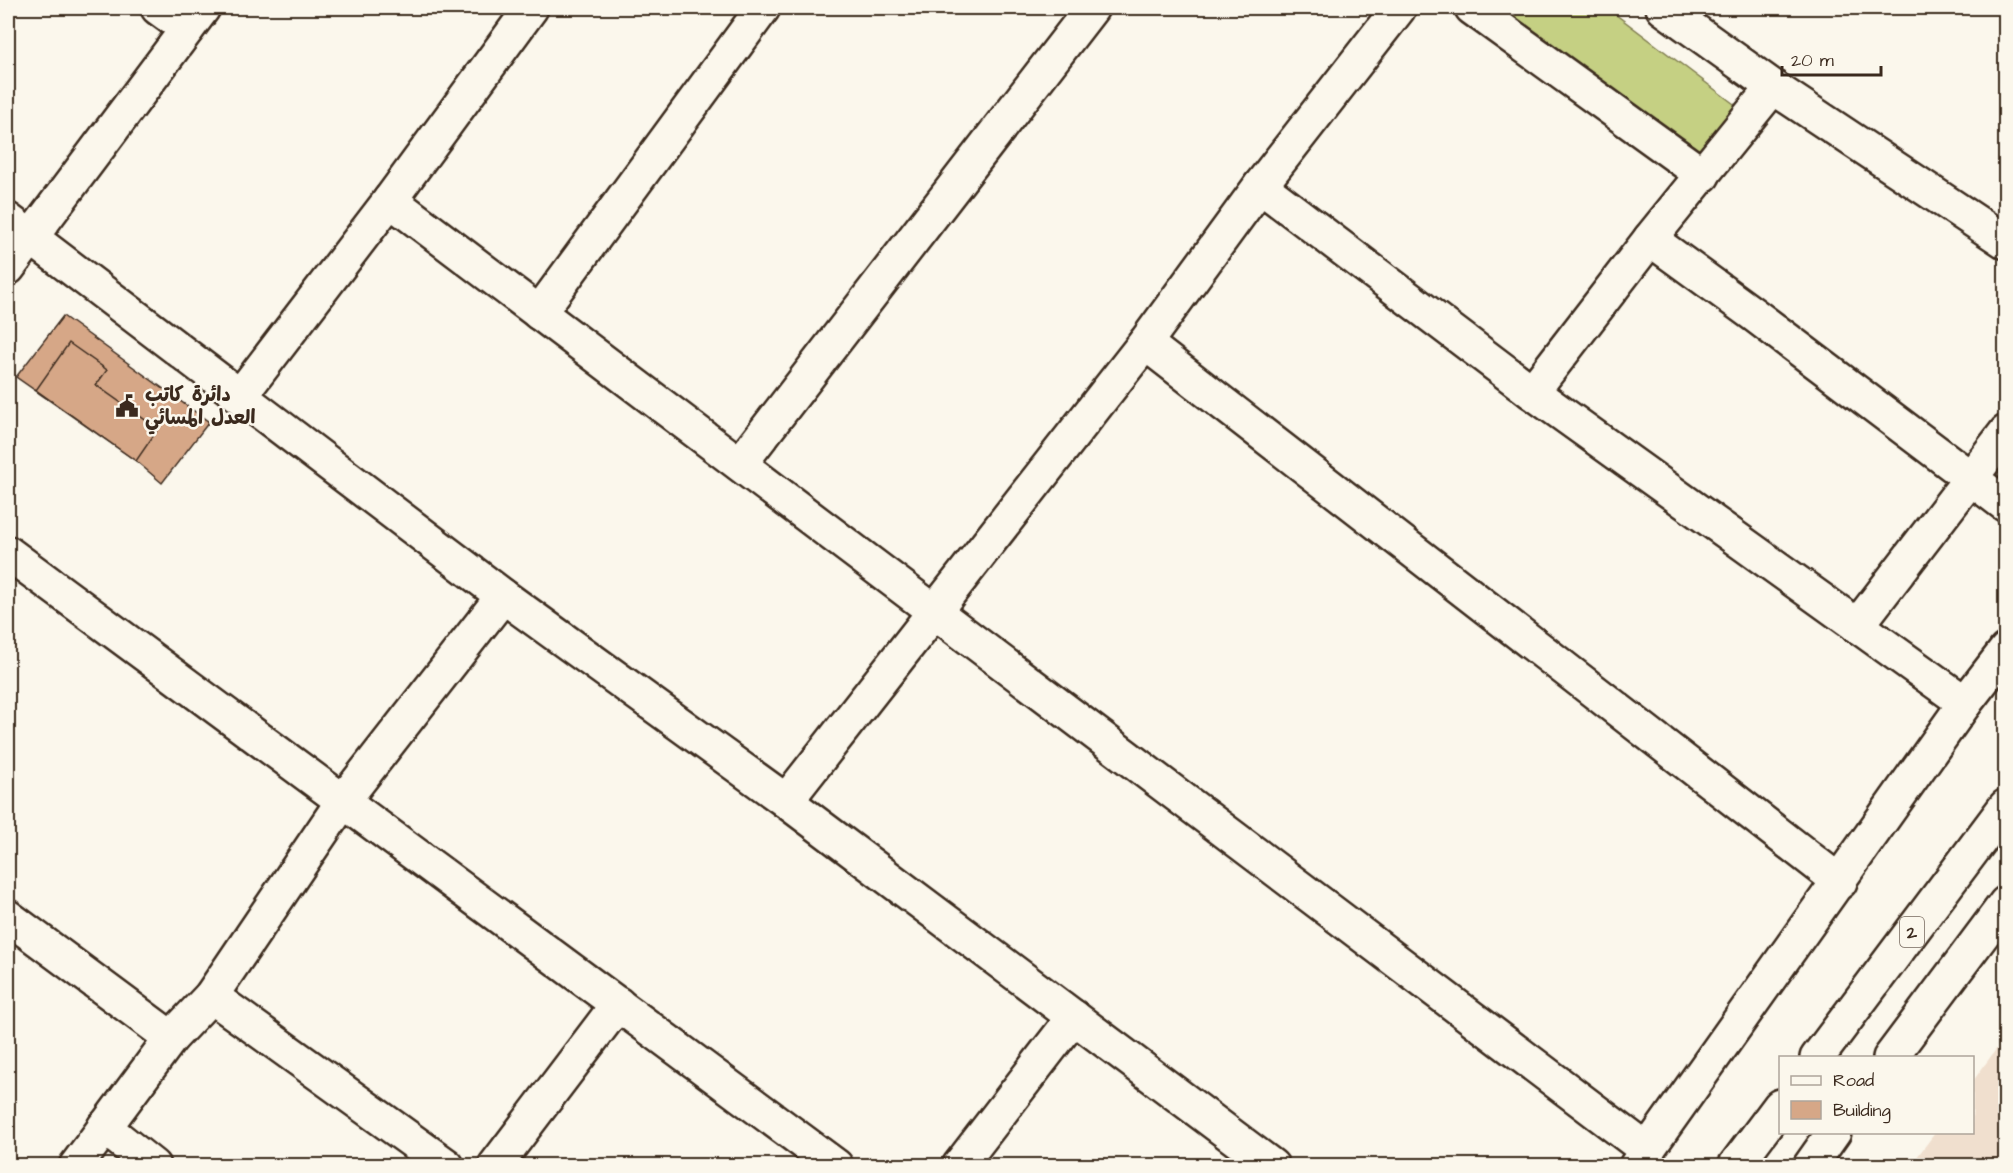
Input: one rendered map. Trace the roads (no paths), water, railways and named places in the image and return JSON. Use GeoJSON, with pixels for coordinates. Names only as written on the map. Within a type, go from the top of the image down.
{"type":"FeatureCollection","features":[{"type":"Feature","properties":{"kind":"main road"},"geometry":{"type":"LineString","coordinates":[[8,268],[18,229],[195,18],[158,8]]}},
{"type":"Feature","properties":{"kind":"main road"},"geometry":{"type":"LineString","coordinates":[[240,396],[390,200],[531,8]]}},
{"type":"Feature","properties":{"kind":"main road"},"geometry":{"type":"LineString","coordinates":[[539,313],[764,8]]}},
{"type":"Feature","properties":{"kind":"main road"},"geometry":{"type":"LineString","coordinates":[[740,464],[1092,8]]}},
{"type":"Feature","properties":{"kind":"main road"},"geometry":{"type":"LineString","coordinates":[[786,801],[1145,343],[1260,186],[1399,8]]}},
{"type":"Feature","properties":{"kind":"main road"},"geometry":{"type":"LineString","coordinates":[[1472,8],[1703,175]]}},
{"type":"Feature","properties":{"kind":"main road"},"geometry":{"type":"LineString","coordinates":[[1663,8],[1773,87],[2006,242]]}},
{"type":"Feature","properties":{"kind":"main road"},"geometry":{"type":"LineString","coordinates":[[1532,392],[1650,239],[1773,87]]}},
{"type":"Feature","properties":{"kind":"main road"},"geometry":{"type":"LineString","coordinates":[[1260,186],[1532,392],[1965,703]]}},
{"type":"Feature","properties":{"kind":"main road"},"geometry":{"type":"LineString","coordinates":[[390,200],[934,611],[1642,1158],[1965,703],[2006,650]]}},
{"type":"Feature","properties":{"kind":"main road"},"geometry":{"type":"LineString","coordinates":[[18,229],[503,596],[786,801],[1272,1166]]}},
{"type":"Feature","properties":{"kind":"main road"},"geometry":{"type":"LineString","coordinates":[[1650,239],[2006,505]]}},
{"type":"Feature","properties":{"kind":"main road"},"geometry":{"type":"LineString","coordinates":[[1145,343],[1839,882]]}},
{"type":"Feature","properties":{"kind":"main road"},"geometry":{"type":"LineString","coordinates":[[1857,626],[2006,432]]}},
{"type":"Feature","properties":{"kind":"main road"},"geometry":{"type":"LineString","coordinates":[[8,553],[836,1166]]}},
{"type":"Feature","properties":{"kind":"main road"},"geometry":{"type":"LineString","coordinates":[[76,1166],[171,1038],[211,996],[343,801],[503,596]]}},
{"type":"Feature","properties":{"kind":"main road","name":"2"},"geometry":{"type":"LineString","coordinates":[[1818,1056],[2006,806]]}},
{"type":"Feature","properties":{"kind":"main road"},"geometry":{"type":"LineString","coordinates":[[1891,1056],[2006,903]]}},
{"type":"Feature","properties":{"kind":"main road"},"geometry":{"type":"LineString","coordinates":[[8,917],[171,1038]]}},
{"type":"Feature","properties":{"kind":"main road"},"geometry":{"type":"LineString","coordinates":[[211,996],[447,1166]]}},
{"type":"Feature","properties":{"kind":"main road"},"geometry":{"type":"LineString","coordinates":[[495,1166],[618,1004]]}},
{"type":"Feature","properties":{"kind":"main road"},"geometry":{"type":"LineString","coordinates":[[959,1166],[1074,1017]]}},
{"type":"Feature","properties":{"kind":"main road"},"geometry":{"type":"LineString","coordinates":[[1735,1166],[1779,1107]]}},
{"type":"Feature","properties":{"kind":"main road"},"geometry":{"type":"LineString","coordinates":[[104,1127],[153,1166]]}},
{"type":"Feature","properties":{"kind":"main road"},"geometry":{"type":"LineString","coordinates":[[1810,1166],[1833,1134]]}},
{"type":"Feature","properties":{"kind":"place","name":"دائرة كاتب العدل المسائي"},"geometry":{"type":"Point","coordinates":[127,406]}}]}
